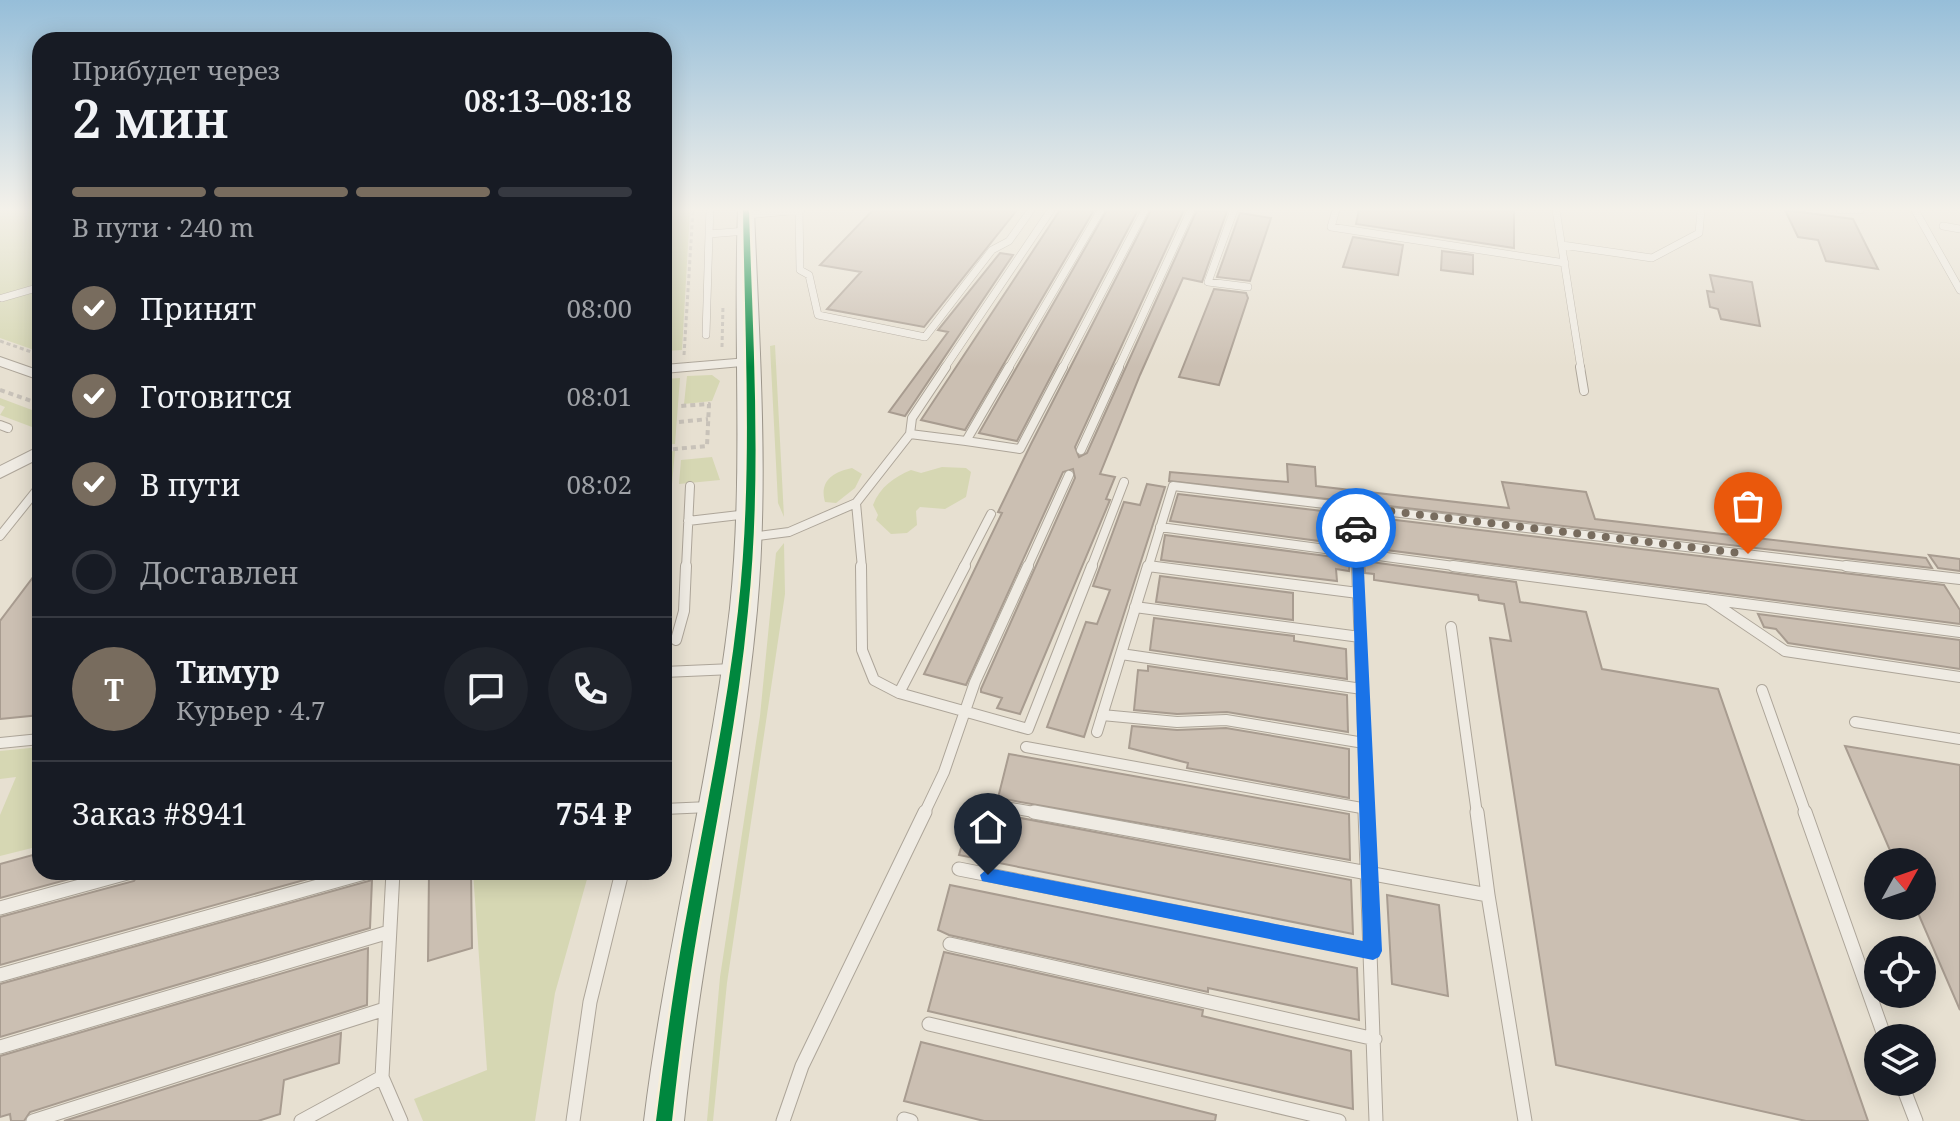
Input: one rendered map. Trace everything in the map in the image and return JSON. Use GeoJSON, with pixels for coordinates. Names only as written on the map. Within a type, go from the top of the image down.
{"type":"FeatureCollection","features":[{"type":"Feature","properties":{"kind":"street"},"geometry":{"type":"LineString","coordinates":[[664,1121],[684,968],[736,669],[747,526],[747,262]]}},
{"type":"Feature","properties":{"kind":"street"},"geometry":{"type":"LineString","coordinates":[[0,361],[32,373]]}},
{"type":"Feature","properties":{"kind":"street"},"geometry":{"type":"LineString","coordinates":[[672,368],[748,362]]}},
{"type":"Feature","properties":{"kind":"street"},"geometry":{"type":"LineString","coordinates":[[0,473],[32,455]]}},
{"type":"Feature","properties":{"kind":"lane"},"geometry":{"type":"LineString","coordinates":[[706,335],[708,262]]}},
{"type":"Feature","properties":{"kind":"lane"},"geometry":{"type":"LineString","coordinates":[[800,262],[800,270],[809,275],[818,315],[925,337],[983,262]]}},
{"type":"Feature","properties":{"kind":"lane"},"geometry":{"type":"LineString","coordinates":[[688,521],[789,532],[856,503],[910,434],[912,418],[1016,262]]}},
{"type":"Feature","properties":{"kind":"lane"},"geometry":{"type":"LineString","coordinates":[[966,441],[1070,262]]}},
{"type":"Feature","properties":{"kind":"lane"},"geometry":{"type":"LineString","coordinates":[[910,434],[1020,449],[1118,262]]}},
{"type":"Feature","properties":{"kind":"lane"},"geometry":{"type":"LineString","coordinates":[[1081,450],[1167,262]]}},
{"type":"Feature","properties":{"kind":"lane"},"geometry":{"type":"LineString","coordinates":[[1215,262],[1208,282],[1248,287]]}},
{"type":"Feature","properties":{"kind":"lane"},"geometry":{"type":"LineString","coordinates":[[1561,262],[1565,263],[1584,391]]}},
{"type":"Feature","properties":{"kind":"lane"},"geometry":{"type":"LineString","coordinates":[[1944,262],[1960,290]]}},
{"type":"Feature","properties":{"kind":"lane"},"geometry":{"type":"LineString","coordinates":[[2,298],[32,289]]}},
{"type":"Feature","properties":{"kind":"lane"},"geometry":{"type":"LineString","coordinates":[[783,1121],[802,1066],[944,772],[963,713],[1069,475]]}},
{"type":"Feature","properties":{"kind":"lane"},"geometry":{"type":"LineString","coordinates":[[856,503],[864,595],[862,650],[874,680],[899,693],[1028,729],[1124,482]]}},
{"type":"Feature","properties":{"kind":"lane"},"geometry":{"type":"LineString","coordinates":[[676,640],[684,611],[690,486]]}},
{"type":"Feature","properties":{"kind":"lane"},"geometry":{"type":"LineString","coordinates":[[1097,732],[1173,486],[1960,579]]}},
{"type":"Feature","properties":{"kind":"lane"},"geometry":{"type":"LineString","coordinates":[[0,536],[32,496]]}},
{"type":"Feature","properties":{"kind":"lane"},"geometry":{"type":"LineString","coordinates":[[1355,507],[1373,951],[1376,1121]]}},
{"type":"Feature","properties":{"kind":"lane"},"geometry":{"type":"LineString","coordinates":[[899,693],[991,514]]}},
{"type":"Feature","properties":{"kind":"lane"},"geometry":{"type":"LineString","coordinates":[[1160,527],[1960,632]]}},
{"type":"Feature","properties":{"kind":"lane"},"geometry":{"type":"LineString","coordinates":[[1148,566],[1358,593]]}},
{"type":"Feature","properties":{"kind":"lane"},"geometry":{"type":"LineString","coordinates":[[1705,597],[1785,651],[1960,677]]}},
{"type":"Feature","properties":{"kind":"lane"},"geometry":{"type":"LineString","coordinates":[[1135,607],[1360,637]]}},
{"type":"Feature","properties":{"kind":"lane"},"geometry":{"type":"LineString","coordinates":[[1451,627],[1488,895],[1522,1120],[1525,1121]]}},
{"type":"Feature","properties":{"kind":"lane"},"geometry":{"type":"LineString","coordinates":[[1121,654],[1362,689]]}},
{"type":"Feature","properties":{"kind":"lane"},"geometry":{"type":"LineString","coordinates":[[672,672],[736,669]]}},
{"type":"Feature","properties":{"kind":"lane"},"geometry":{"type":"LineString","coordinates":[[1762,690],[1880,1024]]}},
{"type":"Feature","properties":{"kind":"lane"},"geometry":{"type":"LineString","coordinates":[[1102,715],[1177,722],[1226,720],[1364,743]]}},
{"type":"Feature","properties":{"kind":"lane"},"geometry":{"type":"LineString","coordinates":[[1855,722],[1960,739]]}},
{"type":"Feature","properties":{"kind":"lane"},"geometry":{"type":"LineString","coordinates":[[0,743],[32,740]]}},
{"type":"Feature","properties":{"kind":"lane"},"geometry":{"type":"LineString","coordinates":[[1026,747],[1367,809]]}},
{"type":"Feature","properties":{"kind":"lane"},"geometry":{"type":"LineString","coordinates":[[983,803],[1488,895]]}},
{"type":"Feature","properties":{"kind":"lane"},"geometry":{"type":"LineString","coordinates":[[672,809],[713,807]]}},
{"type":"Feature","properties":{"kind":"lane"},"geometry":{"type":"LineString","coordinates":[[959,869],[1373,951]]}},
{"type":"Feature","properties":{"kind":"lane"},"geometry":{"type":"LineString","coordinates":[[0,908],[102,880]]}},
{"type":"Feature","properties":{"kind":"lane"},"geometry":{"type":"LineString","coordinates":[[0,975],[339,880]]}},
{"type":"Feature","properties":{"kind":"lane"},"geometry":{"type":"LineString","coordinates":[[392,880],[382,1077],[401,1121]]}},
{"type":"Feature","properties":{"kind":"lane"},"geometry":{"type":"LineString","coordinates":[[573,1121],[590,1002],[620,880]]}},
{"type":"Feature","properties":{"kind":"lane"},"geometry":{"type":"LineString","coordinates":[[0,1047],[389,932]]}},
{"type":"Feature","properties":{"kind":"lane"},"geometry":{"type":"LineString","coordinates":[[950,944],[1375,1039]]}},
{"type":"Feature","properties":{"kind":"lane"},"geometry":{"type":"LineString","coordinates":[[33,1121],[385,1009]]}},
{"type":"Feature","properties":{"kind":"lane"},"geometry":{"type":"LineString","coordinates":[[929,1024],[1339,1121]]}},
{"type":"Feature","properties":{"kind":"lane"},"geometry":{"type":"LineString","coordinates":[[301,1121],[382,1077]]}},
{"type":"Feature","properties":{"kind":"lane"},"geometry":{"type":"LineString","coordinates":[[1906,1096],[1916,1121]]}},
{"type":"Feature","properties":{"kind":"path"},"geometry":{"type":"LineString","coordinates":[[684,367],[690,262]]}},
{"type":"Feature","properties":{"kind":"path"},"geometry":{"type":"LineString","coordinates":[[0,341],[32,352]]}},
{"type":"Feature","properties":{"kind":"path"},"geometry":{"type":"LineString","coordinates":[[0,390],[32,401]]}},
{"type":"Feature","properties":{"kind":"path"},"geometry":{"type":"LineString","coordinates":[[672,449],[707,446],[709,404],[680,406]]}},
{"type":"Feature","properties":{"kind":"path"},"geometry":{"type":"LineString","coordinates":[[679,422],[708,419]]}},
{"type":"Feature","properties":{"kind":"green space"},"geometry":{"type":"Polygon","coordinates":[[[0,262],[32,262],[32,349],[0,338],[0,262]]]}},
{"type":"Feature","properties":{"kind":"green space"},"geometry":{"type":"Polygon","coordinates":[[[672,262],[687,262],[682,350],[672,351],[672,262]]]}},
{"type":"Feature","properties":{"kind":"green space"},"geometry":{"type":"Polygon","coordinates":[[[775,345],[784,517],[778,503],[770,346],[775,345]]]}},
{"type":"Feature","properties":{"kind":"green space"},"geometry":{"type":"Polygon","coordinates":[[[712,375],[720,381],[712,401],[684,404],[687,376],[712,375]]]}},
{"type":"Feature","properties":{"kind":"green space"},"geometry":{"type":"Polygon","coordinates":[[[672,378],[680,378],[675,444],[672,444],[672,378]]]}},
{"type":"Feature","properties":{"kind":"green space"},"geometry":{"type":"Polygon","coordinates":[[[0,398],[32,410],[32,427],[0,415],[5,407],[0,405],[0,398]]]}},
{"type":"Feature","properties":{"kind":"green space"},"geometry":{"type":"Polygon","coordinates":[[[672,451],[675,451],[672,484],[672,451]]]}},
{"type":"Feature","properties":{"kind":"green space"},"geometry":{"type":"Polygon","coordinates":[[[712,457],[720,480],[679,484],[681,460],[712,457]]]}},
{"type":"Feature","properties":{"kind":"green space"},"geometry":{"type":"Polygon","coordinates":[[[942,467],[966,468],[971,472],[966,497],[945,509],[920,507],[916,511],[917,525],[907,533],[891,534],[876,520],[878,515],[873,505],[888,483],[911,470],[921,473],[942,467]]]}},
{"type":"Feature","properties":{"kind":"green space"},"geometry":{"type":"Polygon","coordinates":[[[852,468],[862,474],[855,488],[836,503],[825,502],[824,488],[829,479],[852,468]]]}},
{"type":"Feature","properties":{"kind":"green space"},"geometry":{"type":"Polygon","coordinates":[[[784,543],[785,594],[727,983],[713,1121],[707,1121],[720,977],[760,716],[776,553],[784,543]]]}},
{"type":"Feature","properties":{"kind":"green space"},"geometry":{"type":"Polygon","coordinates":[[[32,748],[32,848],[0,856],[0,815],[16,777],[0,779],[0,751],[32,748]]]}},
{"type":"Feature","properties":{"kind":"green space"},"geometry":{"type":"Polygon","coordinates":[[[474,880],[587,880],[555,993],[535,1121],[423,1121],[414,1099],[487,1070],[474,880]]]}},
{"type":"Feature","properties":{"kind":"building"},"geometry":{"type":"Polygon","coordinates":[[[823,262],[975,262],[924,327],[827,309],[861,272],[820,265],[823,262]]]}},
{"type":"Feature","properties":{"kind":"building"},"geometry":{"type":"Polygon","coordinates":[[[993,262],[1008,262],[905,416],[889,412],[948,332],[938,330],[993,262]]]}},
{"type":"Feature","properties":{"kind":"building"},"geometry":{"type":"Polygon","coordinates":[[[1025,262],[1063,262],[965,430],[921,420],[1025,262]]]}},
{"type":"Feature","properties":{"kind":"building"},"geometry":{"type":"Polygon","coordinates":[[[1077,262],[1111,262],[1017,441],[979,433],[1077,262]]]}},
{"type":"Feature","properties":{"kind":"building"},"geometry":{"type":"Polygon","coordinates":[[[1124,262],[1160,262],[1075,447],[1079,457],[1087,453],[1173,262],[1209,262],[1202,282],[1183,278],[1140,375],[1100,474],[1115,477],[1106,499],[1110,500],[1020,714],[997,708],[1002,698],[981,692],[981,689],[1075,478],[1073,469],[1063,472],[966,685],[924,674],[1002,513],[998,512],[1124,262]]]}},
{"type":"Feature","properties":{"kind":"building"},"geometry":{"type":"Polygon","coordinates":[[[1222,262],[1256,262],[1250,281],[1217,277],[1222,262]]]}},
{"type":"Feature","properties":{"kind":"building"},"geometry":{"type":"Polygon","coordinates":[[[1345,262],[1400,262],[1398,275],[1343,267],[1345,262]]]}},
{"type":"Feature","properties":{"kind":"building"},"geometry":{"type":"Polygon","coordinates":[[[1441,262],[1473,262],[1473,274],[1441,270],[1441,262]]]}},
{"type":"Feature","properties":{"kind":"building"},"geometry":{"type":"Polygon","coordinates":[[[1835,262],[1875,262],[1878,269],[1835,262]]]}},
{"type":"Feature","properties":{"kind":"building"},"geometry":{"type":"Polygon","coordinates":[[[1710,275],[1752,282],[1760,326],[1721,319],[1718,309],[1710,307],[1707,291],[1714,292],[1710,275]]]}},
{"type":"Feature","properties":{"kind":"building"},"geometry":{"type":"Polygon","coordinates":[[[1214,289],[1246,293],[1248,298],[1219,385],[1179,377],[1214,289]]]}},
{"type":"Feature","properties":{"kind":"building"},"geometry":{"type":"Polygon","coordinates":[[[1287,464],[1315,467],[1316,486],[1509,508],[1502,482],[1586,492],[1595,519],[1926,558],[1932,568],[1169,481],[1170,472],[1288,482],[1287,464]]]}},
{"type":"Feature","properties":{"kind":"building"},"geometry":{"type":"Polygon","coordinates":[[[1147,484],[1165,487],[1084,737],[1047,727],[1086,622],[1097,624],[1110,590],[1093,586],[1124,502],[1140,505],[1147,484]]]}},
{"type":"Feature","properties":{"kind":"building"},"geometry":{"type":"Polygon","coordinates":[[[1178,494],[1348,514],[1349,545],[1170,521],[1178,494]]]}},
{"type":"Feature","properties":{"kind":"building"},"geometry":{"type":"Polygon","coordinates":[[[1362,516],[1944,585],[1960,610],[1960,624],[1363,547],[1362,516]]]}},
{"type":"Feature","properties":{"kind":"building"},"geometry":{"type":"Polygon","coordinates":[[[1165,535],[1350,559],[1349,571],[1336,569],[1337,581],[1161,560],[1165,535]]]}},
{"type":"Feature","properties":{"kind":"building"},"geometry":{"type":"Polygon","coordinates":[[[1929,555],[1960,559],[1960,571],[1938,568],[1929,555]]]}},
{"type":"Feature","properties":{"kind":"building"},"geometry":{"type":"Polygon","coordinates":[[[1364,561],[1516,582],[1520,602],[1586,612],[1602,669],[1718,689],[1868,1121],[1806,1121],[1556,1065],[1490,638],[1511,641],[1504,604],[1479,600],[1478,595],[1374,580],[1374,574],[1365,573],[1364,561]]]}},
{"type":"Feature","properties":{"kind":"building"},"geometry":{"type":"Polygon","coordinates":[[[1160,576],[1293,593],[1293,620],[1156,602],[1160,576]]]}},
{"type":"Feature","properties":{"kind":"building"},"geometry":{"type":"Polygon","coordinates":[[[32,579],[32,716],[0,719],[0,621],[32,579]]]}},
{"type":"Feature","properties":{"kind":"building"},"geometry":{"type":"Polygon","coordinates":[[[1758,614],[1960,640],[1960,669],[1788,643],[1776,629],[1764,627],[1758,614]]]}},
{"type":"Feature","properties":{"kind":"building"},"geometry":{"type":"Polygon","coordinates":[[[1154,618],[1294,636],[1294,641],[1346,649],[1347,679],[1150,650],[1154,618]]]}},
{"type":"Feature","properties":{"kind":"building"},"geometry":{"type":"Polygon","coordinates":[[[1148,666],[1347,695],[1348,732],[1227,712],[1177,714],[1134,710],[1138,670],[1148,671],[1148,666]]]}},
{"type":"Feature","properties":{"kind":"building"},"geometry":{"type":"Polygon","coordinates":[[[1132,726],[1177,730],[1226,728],[1349,749],[1349,798],[1187,768],[1188,763],[1129,748],[1132,726]]]}},
{"type":"Feature","properties":{"kind":"building"},"geometry":{"type":"Polygon","coordinates":[[[1845,746],[1960,765],[1960,1010],[1936,955],[1936,936],[1928,936],[1921,920],[1936,920],[1936,848],[1889,848],[1845,746]]]}},
{"type":"Feature","properties":{"kind":"building"},"geometry":{"type":"Polygon","coordinates":[[[1009,754],[1349,814],[1350,860],[998,798],[1009,754]]]}},
{"type":"Feature","properties":{"kind":"building"},"geometry":{"type":"Polygon","coordinates":[[[994,813],[1351,880],[1353,934],[959,855],[970,818],[992,822],[994,813]]]}},
{"type":"Feature","properties":{"kind":"building"},"geometry":{"type":"Polygon","coordinates":[[[32,855],[32,880],[66,880],[0,898],[0,864],[32,855]]]}},
{"type":"Feature","properties":{"kind":"building"},"geometry":{"type":"Polygon","coordinates":[[[304,880],[0,965],[0,917],[134,881],[304,880]]]}},
{"type":"Feature","properties":{"kind":"building"},"geometry":{"type":"Polygon","coordinates":[[[372,880],[370,928],[0,1037],[0,984],[372,880]]]}},
{"type":"Feature","properties":{"kind":"building"},"geometry":{"type":"Polygon","coordinates":[[[429,880],[471,880],[472,948],[428,961],[429,880]]]}},
{"type":"Feature","properties":{"kind":"building"},"geometry":{"type":"Polygon","coordinates":[[[950,885],[1357,968],[1359,1020],[1208,988],[1208,992],[949,935],[938,930],[950,885]]]}},
{"type":"Feature","properties":{"kind":"building"},"geometry":{"type":"Polygon","coordinates":[[[1387,895],[1439,905],[1448,996],[1392,984],[1387,895]]]}},
{"type":"Feature","properties":{"kind":"building"},"geometry":{"type":"Polygon","coordinates":[[[368,948],[367,1005],[30,1112],[24,1121],[11,1121],[10,1114],[0,1117],[0,1056],[368,948]]]}},
{"type":"Feature","properties":{"kind":"building"},"geometry":{"type":"Polygon","coordinates":[[[944,952],[1203,1010],[1202,1016],[1351,1051],[1353,1109],[928,1011],[944,952]]]}},
{"type":"Feature","properties":{"kind":"building"},"geometry":{"type":"Polygon","coordinates":[[[341,1033],[339,1063],[284,1080],[280,1114],[258,1121],[64,1121],[341,1033]]]}},
{"type":"Feature","properties":{"kind":"building"},"geometry":{"type":"Polygon","coordinates":[[[921,1042],[1216,1115],[1215,1121],[984,1121],[904,1101],[921,1042]]]}},
{"type":"Feature","properties":{"kind":"cycle path"},"geometry":{"type":"LineString","coordinates":[[664,1121],[680,993],[725,739],[743,611],[751,462],[747,262]]}},
{"type":"Feature","properties":{"kind":"way so far"},"geometry":{"type":"LineString","coordinates":[[1356,528],[1355,507],[1748,554]]}},
{"type":"Feature","properties":{"kind":"route"},"geometry":{"type":"LineString","coordinates":[[988,875],[1373,951],[1356,528]]}}]}
